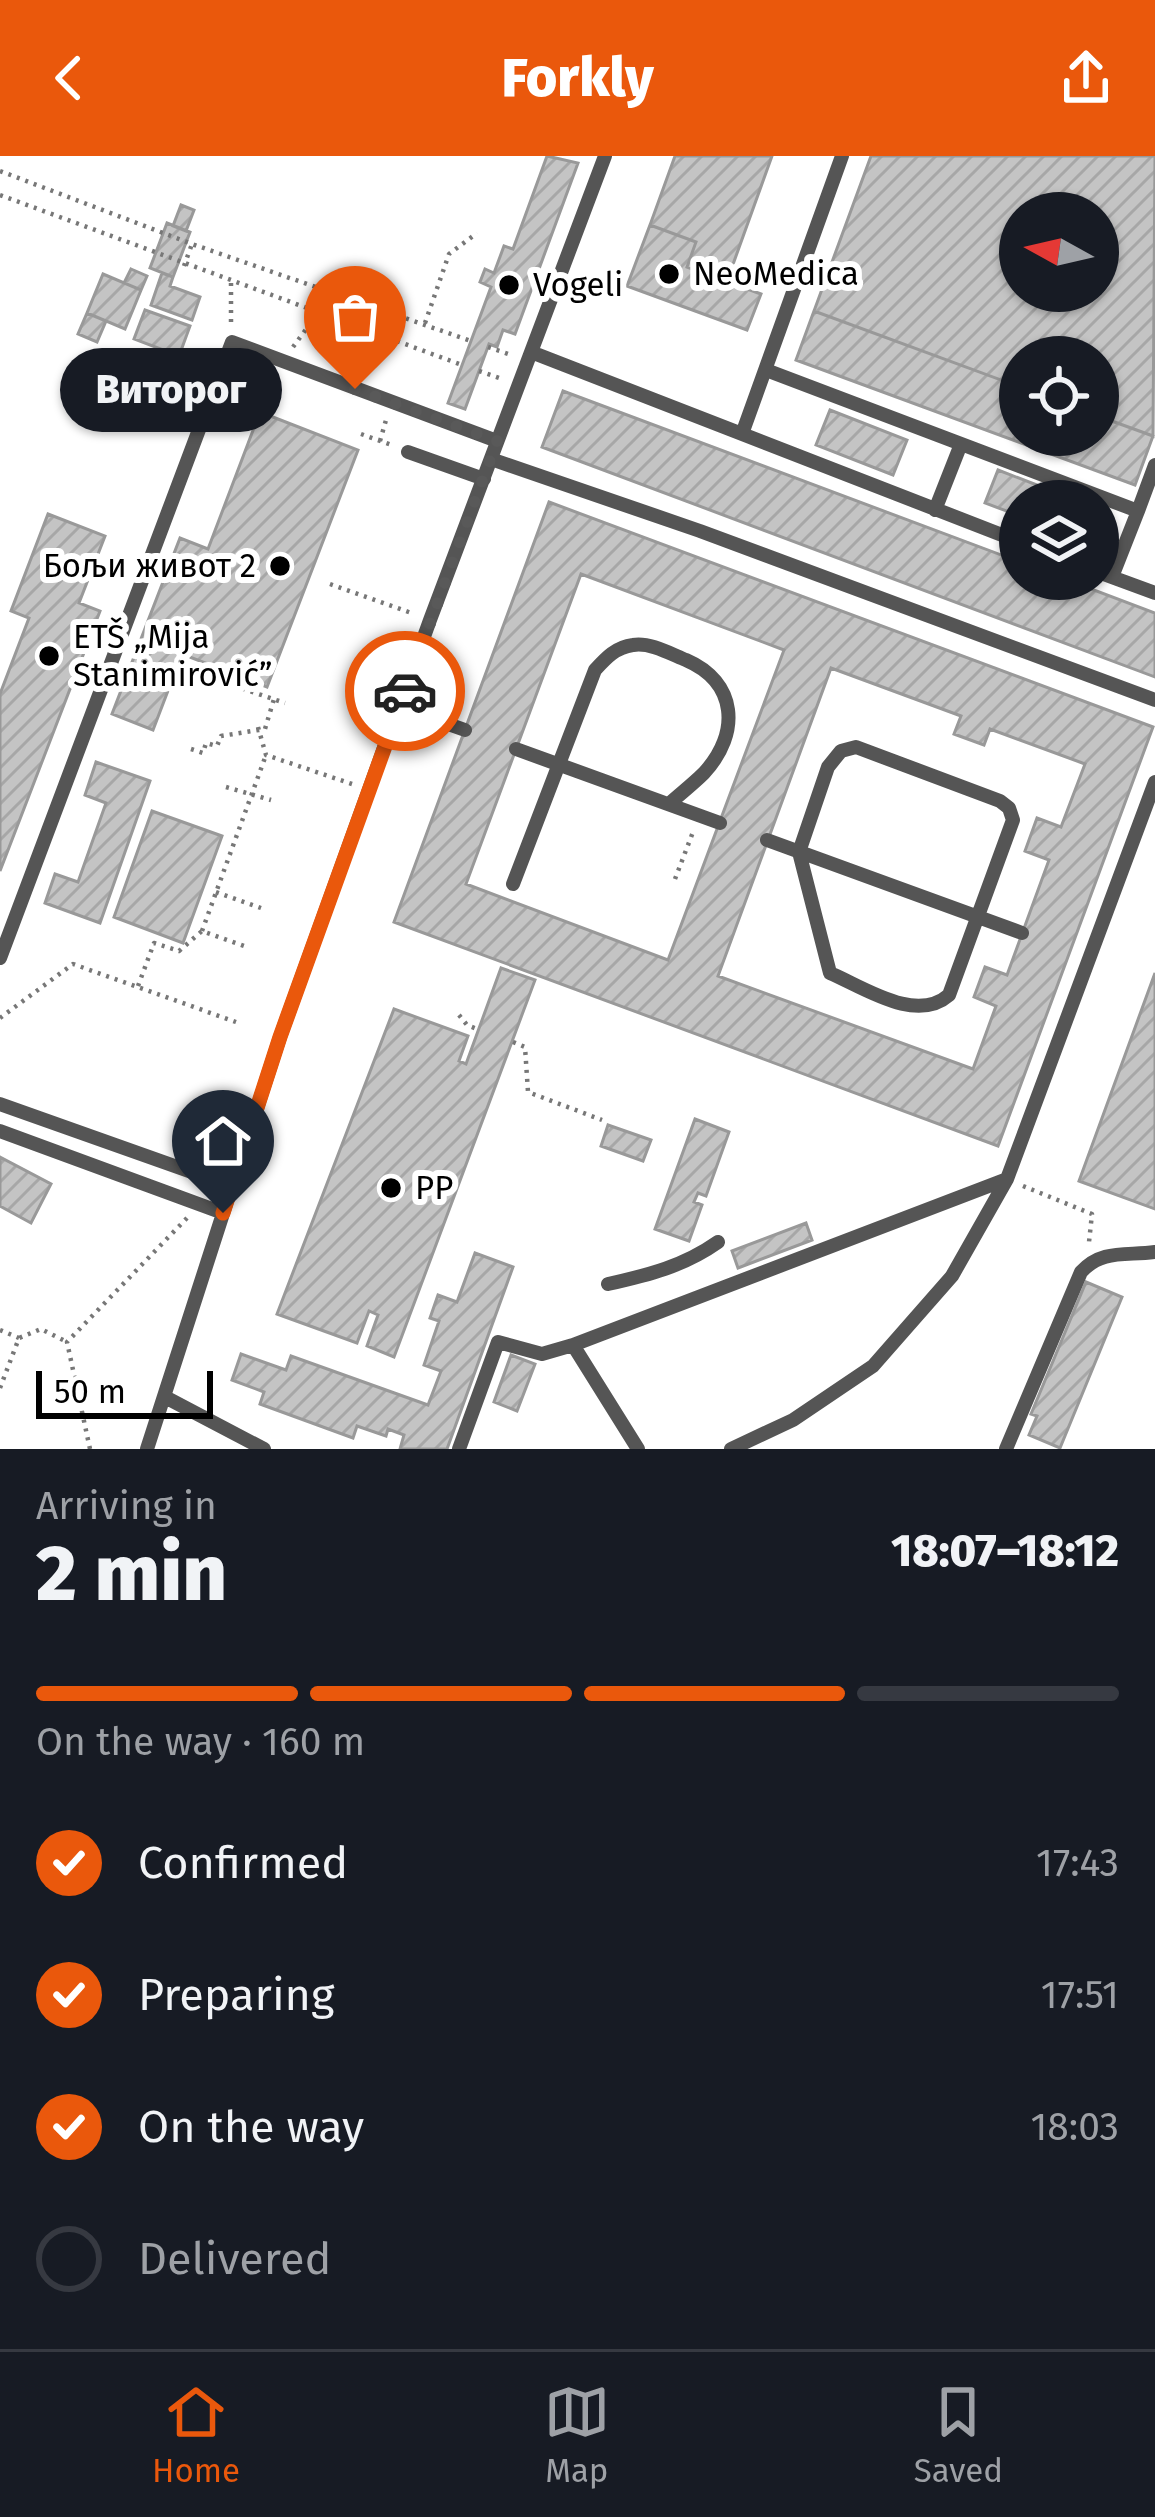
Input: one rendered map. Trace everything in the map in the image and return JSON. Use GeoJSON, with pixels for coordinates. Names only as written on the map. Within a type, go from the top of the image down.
{"type":"FeatureCollection","features":[{"type":"Feature","properties":{"kind":"lane"},"geometry":{"type":"LineString","coordinates":[[147,1449],[231,1186],[369,790],[604,156]]}},
{"type":"Feature","properties":{"kind":"lane"},"geometry":{"type":"LineString","coordinates":[[742,434],[842,156]]}},
{"type":"Feature","properties":{"kind":"lane"},"geometry":{"type":"LineString","coordinates":[[0,958],[232,342],[497,441]]}},
{"type":"Feature","properties":{"kind":"lane"},"geometry":{"type":"LineString","coordinates":[[529,357],[999,534]]}},
{"type":"Feature","properties":{"kind":"lane"},"geometry":{"type":"LineString","coordinates":[[766,370],[1138,511]]}},
{"type":"Feature","properties":{"kind":"lane"},"geometry":{"type":"LineString","coordinates":[[935,510],[961,444]]}},
{"type":"Feature","properties":{"kind":"lane"},"geometry":{"type":"LineString","coordinates":[[409,452],[484,479]]}},
{"type":"Feature","properties":{"kind":"lane"},"geometry":{"type":"LineString","coordinates":[[491,459],[700,531],[1155,700]]}},
{"type":"Feature","properties":{"kind":"lane"},"geometry":{"type":"LineString","coordinates":[[1119,548],[1155,465]]}},
{"type":"Feature","properties":{"kind":"lane"},"geometry":{"type":"LineString","coordinates":[[1119,580],[1155,593]]}},
{"type":"Feature","properties":{"kind":"lane"},"geometry":{"type":"LineString","coordinates":[[513,884],[595,670],[611,653],[635,644],[708,669],[726,692],[729,708],[724,736],[708,769],[669,804]]}},
{"type":"Feature","properties":{"kind":"lane"},"geometry":{"type":"LineString","coordinates":[[400,706],[465,730]]}},
{"type":"Feature","properties":{"kind":"lane"},"geometry":{"type":"LineString","coordinates":[[856,747],[990,796],[1009,808],[1013,820],[949,995],[929,1007],[908,1006],[830,973],[799,852],[828,767],[841,751],[856,747]]}},
{"type":"Feature","properties":{"kind":"lane"},"geometry":{"type":"LineString","coordinates":[[516,749],[720,823]]}},
{"type":"Feature","properties":{"kind":"lane"},"geometry":{"type":"LineString","coordinates":[[731,1449],[793,1420],[873,1366],[952,1276],[1007,1179],[1155,782]]}},
{"type":"Feature","properties":{"kind":"lane"},"geometry":{"type":"LineString","coordinates":[[767,840],[1022,933]]}},
{"type":"Feature","properties":{"kind":"lane"},"geometry":{"type":"LineString","coordinates":[[1070,950],[1089,957]]}},
{"type":"Feature","properties":{"kind":"lane"},"geometry":{"type":"LineString","coordinates":[[0,1104],[231,1186]]}},
{"type":"Feature","properties":{"kind":"lane"},"geometry":{"type":"LineString","coordinates":[[0,1131],[223,1213]]}},
{"type":"Feature","properties":{"kind":"lane"},"geometry":{"type":"LineString","coordinates":[[459,1449],[498,1342],[542,1354],[573,1345],[1007,1179]]}},
{"type":"Feature","properties":{"kind":"lane"},"geometry":{"type":"LineString","coordinates":[[608,1284],[654,1274],[694,1259],[718,1243]]}},
{"type":"Feature","properties":{"kind":"lane"},"geometry":{"type":"LineString","coordinates":[[1006,1449],[1081,1272],[1092,1259],[1105,1254],[1155,1252]]}},
{"type":"Feature","properties":{"kind":"lane"},"geometry":{"type":"LineString","coordinates":[[573,1345],[638,1449]]}},
{"type":"Feature","properties":{"kind":"lane"},"geometry":{"type":"LineString","coordinates":[[165,1397],[264,1449]]}},
{"type":"Feature","properties":{"kind":"path"},"geometry":{"type":"LineString","coordinates":[[0,171],[471,341]]}},
{"type":"Feature","properties":{"kind":"path"},"geometry":{"type":"LineString","coordinates":[[0,196],[462,365]]}},
{"type":"Feature","properties":{"kind":"path"},"geometry":{"type":"LineString","coordinates":[[424,325],[449,254],[477,233]]}},
{"type":"Feature","properties":{"kind":"path"},"geometry":{"type":"LineString","coordinates":[[184,266],[192,244]]}},
{"type":"Feature","properties":{"kind":"path"},"geometry":{"type":"LineString","coordinates":[[231,283],[232,342]]}},
{"type":"Feature","properties":{"kind":"path"},"geometry":{"type":"LineString","coordinates":[[282,362],[318,313]]}},
{"type":"Feature","properties":{"kind":"path"},"geometry":{"type":"LineString","coordinates":[[488,347],[529,357]]}},
{"type":"Feature","properties":{"kind":"path"},"geometry":{"type":"LineString","coordinates":[[479,371],[518,385]]}},
{"type":"Feature","properties":{"kind":"path"},"geometry":{"type":"LineString","coordinates":[[380,441],[391,403]]}},
{"type":"Feature","properties":{"kind":"path"},"geometry":{"type":"LineString","coordinates":[[361,434],[409,452]]}},
{"type":"Feature","properties":{"kind":"path"},"geometry":{"type":"LineString","coordinates":[[330,584],[430,620]]}},
{"type":"Feature","properties":{"kind":"path"},"geometry":{"type":"LineString","coordinates":[[208,677],[285,703]]}},
{"type":"Feature","properties":{"kind":"path"},"geometry":{"type":"LineString","coordinates":[[191,748],[203,753],[206,742],[217,746],[221,736],[265,729],[274,699]]}},
{"type":"Feature","properties":{"kind":"path"},"geometry":{"type":"LineString","coordinates":[[137,988],[154,943],[179,951],[202,931],[266,755],[258,727]]}},
{"type":"Feature","properties":{"kind":"path"},"geometry":{"type":"LineString","coordinates":[[266,755],[369,790]]}},
{"type":"Feature","properties":{"kind":"path"},"geometry":{"type":"LineString","coordinates":[[226,787],[272,800]]}},
{"type":"Feature","properties":{"kind":"path"},"geometry":{"type":"LineString","coordinates":[[675,879],[699,815]]}},
{"type":"Feature","properties":{"kind":"path"},"geometry":{"type":"LineString","coordinates":[[216,892],[261,908]]}},
{"type":"Feature","properties":{"kind":"path"},"geometry":{"type":"LineString","coordinates":[[202,931],[247,947]]}},
{"type":"Feature","properties":{"kind":"path"},"geometry":{"type":"LineString","coordinates":[[0,1018],[73,964],[236,1022]]}},
{"type":"Feature","properties":{"kind":"path"},"geometry":{"type":"LineString","coordinates":[[460,1015],[477,1029]]}},
{"type":"Feature","properties":{"kind":"path"},"geometry":{"type":"LineString","coordinates":[[513,1042],[524,1046],[528,1092],[602,1120]]}},
{"type":"Feature","properties":{"kind":"path"},"geometry":{"type":"LineString","coordinates":[[1007,1179],[1092,1214],[1088,1237],[1092,1259]]}},
{"type":"Feature","properties":{"kind":"path"},"geometry":{"type":"LineString","coordinates":[[67,1342],[200,1205]]}},
{"type":"Feature","properties":{"kind":"path"},"geometry":{"type":"LineString","coordinates":[[0,1388],[19,1338],[40,1329],[67,1342]]}},
{"type":"Feature","properties":{"kind":"path"},"geometry":{"type":"LineString","coordinates":[[0,1330],[19,1338]]}},
{"type":"Feature","properties":{"kind":"path"},"geometry":{"type":"LineString","coordinates":[[67,1342],[91,1449]]}},
{"type":"Feature","properties":{"kind":"building","name":"Vogeli"},"geometry":{"type":"Polygon","coordinates":[[[547,156],[578,163],[515,334],[503,330],[497,347],[489,344],[465,409],[448,403],[491,287],[480,282],[485,269],[494,273],[504,246],[513,249],[547,156]]]}},
{"type":"Feature","properties":{"kind":"building"},"geometry":{"type":"Polygon","coordinates":[[[675,156],[772,156],[727,281],[687,267],[696,242],[650,225],[675,156]]]}},
{"type":"Feature","properties":{"kind":"building"},"geometry":{"type":"Polygon","coordinates":[[[871,156],[1155,156],[1153,436],[1119,424],[1119,336],[999,336],[999,379],[814,311],[871,156]]]}},
{"type":"Feature","properties":{"kind":"building"},"geometry":{"type":"Polygon","coordinates":[[[181,205],[194,210],[186,231],[173,226],[181,205]]]}},
{"type":"Feature","properties":{"kind":"building"},"geometry":{"type":"Polygon","coordinates":[[[167,223],[190,232],[173,277],[150,268],[167,223]]]}},
{"type":"Feature","properties":{"kind":"building","name":"NeoMedica"},"geometry":{"type":"Polygon","coordinates":[[[650,225],[696,242],[687,267],[761,294],[747,330],[627,286],[650,225]]]}},
{"type":"Feature","properties":{"kind":"building"},"geometry":{"type":"Polygon","coordinates":[[[131,269],[147,276],[141,290],[124,283],[131,269]]]}},
{"type":"Feature","properties":{"kind":"building"},"geometry":{"type":"Polygon","coordinates":[[[162,273],[173,277],[170,286],[200,297],[192,320],[151,305],[162,273]]]}},
{"type":"Feature","properties":{"kind":"building"},"geometry":{"type":"Polygon","coordinates":[[[103,274],[141,290],[125,329],[87,313],[103,274]]]}},
{"type":"Feature","properties":{"kind":"building"},"geometry":{"type":"Polygon","coordinates":[[[145,310],[190,326],[179,356],[134,339],[145,310]]]}},
{"type":"Feature","properties":{"kind":"building"},"geometry":{"type":"Polygon","coordinates":[[[814,311],[999,379],[999,435],[796,360],[814,311]]]}},
{"type":"Feature","properties":{"kind":"building"},"geometry":{"type":"Polygon","coordinates":[[[87,313],[106,321],[97,342],[78,334],[87,313]]]}},
{"type":"Feature","properties":{"kind":"building"},"geometry":{"type":"Polygon","coordinates":[[[563,391],[999,554],[999,600],[1119,599],[1155,613],[1155,677],[542,447],[563,391]]]}},
{"type":"Feature","properties":{"kind":"building"},"geometry":{"type":"Polygon","coordinates":[[[830,410],[907,440],[893,475],[816,445],[830,410]]]}},
{"type":"Feature","properties":{"kind":"building"},"geometry":{"type":"Polygon","coordinates":[[[260,412],[358,450],[267,687],[182,654],[153,730],[112,714],[180,538],[208,549],[260,412]]]}},
{"type":"Feature","properties":{"kind":"building"},"geometry":{"type":"Polygon","coordinates":[[[1119,424],[1153,436],[1135,485],[1056,456],[1119,456],[1119,424]]]}},
{"type":"Feature","properties":{"kind":"building"},"geometry":{"type":"Polygon","coordinates":[[[998,470],[1024,480],[999,480],[999,508],[985,503],[998,470]]]}},
{"type":"Feature","properties":{"kind":"building"},"geometry":{"type":"Polygon","coordinates":[[[549,502],[1153,727],[998,1146],[394,922],[549,502]],[[581,574],[466,884],[668,960],[784,650],[581,574]],[[831,668],[718,976],[973,1069],[996,1006],[974,997],[985,967],[1007,975],[1049,860],[1025,851],[1037,818],[1061,827],[1085,764],[990,729],[984,745],[954,734],[961,716],[831,668]]]}},
{"type":"Feature","properties":{"kind":"building","name":"ETŠ „Mija Stanimirović”"},"geometry":{"type":"Polygon","coordinates":[[[48,514],[105,536],[79,603],[100,611],[0,871],[0,694],[29,618],[11,611],[48,514]]]}},
{"type":"Feature","properties":{"kind":"building"},"geometry":{"type":"Polygon","coordinates":[[[96,762],[150,781],[100,923],[45,903],[55,874],[78,882],[106,803],[85,795],[96,762]]]}},
{"type":"Feature","properties":{"kind":"building"},"geometry":{"type":"Polygon","coordinates":[[[152,811],[222,836],[183,943],[114,917],[152,811]]]}},
{"type":"Feature","properties":{"kind":"building","name":"PP"},"geometry":{"type":"Polygon","coordinates":[[[501,968],[535,980],[394,1357],[367,1346],[378,1315],[369,1311],[357,1343],[277,1314],[394,1009],[468,1036],[459,1061],[466,1064],[501,968]]]}},
{"type":"Feature","properties":{"kind":"building"},"geometry":{"type":"Polygon","coordinates":[[[1155,973],[1155,1209],[1079,1181],[1155,973]]]}},
{"type":"Feature","properties":{"kind":"building"},"geometry":{"type":"Polygon","coordinates":[[[695,1119],[729,1132],[706,1196],[698,1193],[694,1202],[702,1205],[689,1241],[655,1229],[695,1119]]]}},
{"type":"Feature","properties":{"kind":"building"},"geometry":{"type":"Polygon","coordinates":[[[608,1125],[651,1140],[643,1161],[601,1146],[608,1125]]]}},
{"type":"Feature","properties":{"kind":"building"},"geometry":{"type":"Polygon","coordinates":[[[0,1157],[51,1184],[31,1223],[0,1206],[0,1157]]]}},
{"type":"Feature","properties":{"kind":"building"},"geometry":{"type":"Polygon","coordinates":[[[806,1223],[812,1240],[738,1268],[732,1251],[806,1223]]]}},
{"type":"Feature","properties":{"kind":"building"},"geometry":{"type":"Polygon","coordinates":[[[475,1253],[513,1267],[447,1449],[400,1449],[404,1435],[388,1429],[386,1436],[357,1426],[353,1438],[260,1404],[264,1392],[232,1380],[241,1354],[286,1370],[291,1356],[428,1405],[441,1371],[424,1365],[439,1321],[430,1318],[438,1295],[457,1302],[475,1253]]]}},
{"type":"Feature","properties":{"kind":"building"},"geometry":{"type":"Polygon","coordinates":[[[1086,1282],[1122,1297],[1060,1448],[1029,1435],[1037,1416],[1031,1414],[1086,1282]]]}},
{"type":"Feature","properties":{"kind":"building"},"geometry":{"type":"Polygon","coordinates":[[[511,1355],[535,1364],[517,1411],[494,1402],[511,1355]]]}},
{"type":"Feature","properties":{"kind":"way so far"},"geometry":{"type":"LineString","coordinates":[[355,389],[497,441],[405,691]]}},
{"type":"Feature","properties":{"kind":"place","name":"NeoMedica"},"geometry":{"type":"Point","coordinates":[669,274]}},
{"type":"Feature","properties":{"kind":"place","name":"Vogeli"},"geometry":{"type":"Point","coordinates":[509,285]}},
{"type":"Feature","properties":{"kind":"place","name":"Виторог"},"geometry":{"type":"Point","coordinates":[355,389]}},
{"type":"Feature","properties":{"kind":"place","name":"Бољи живот 2"},"geometry":{"type":"Point","coordinates":[280,566]}},
{"type":"Feature","properties":{"kind":"place","name":"ETŠ „Mija Stanimirović”"},"geometry":{"type":"Point","coordinates":[49,656]}},
{"type":"Feature","properties":{"kind":"place","name":"PP"},"geometry":{"type":"Point","coordinates":[391,1188]}},
{"type":"Feature","properties":{"kind":"route"},"geometry":{"type":"LineString","coordinates":[[223,1213],[280,1037],[405,691]]}}]}
